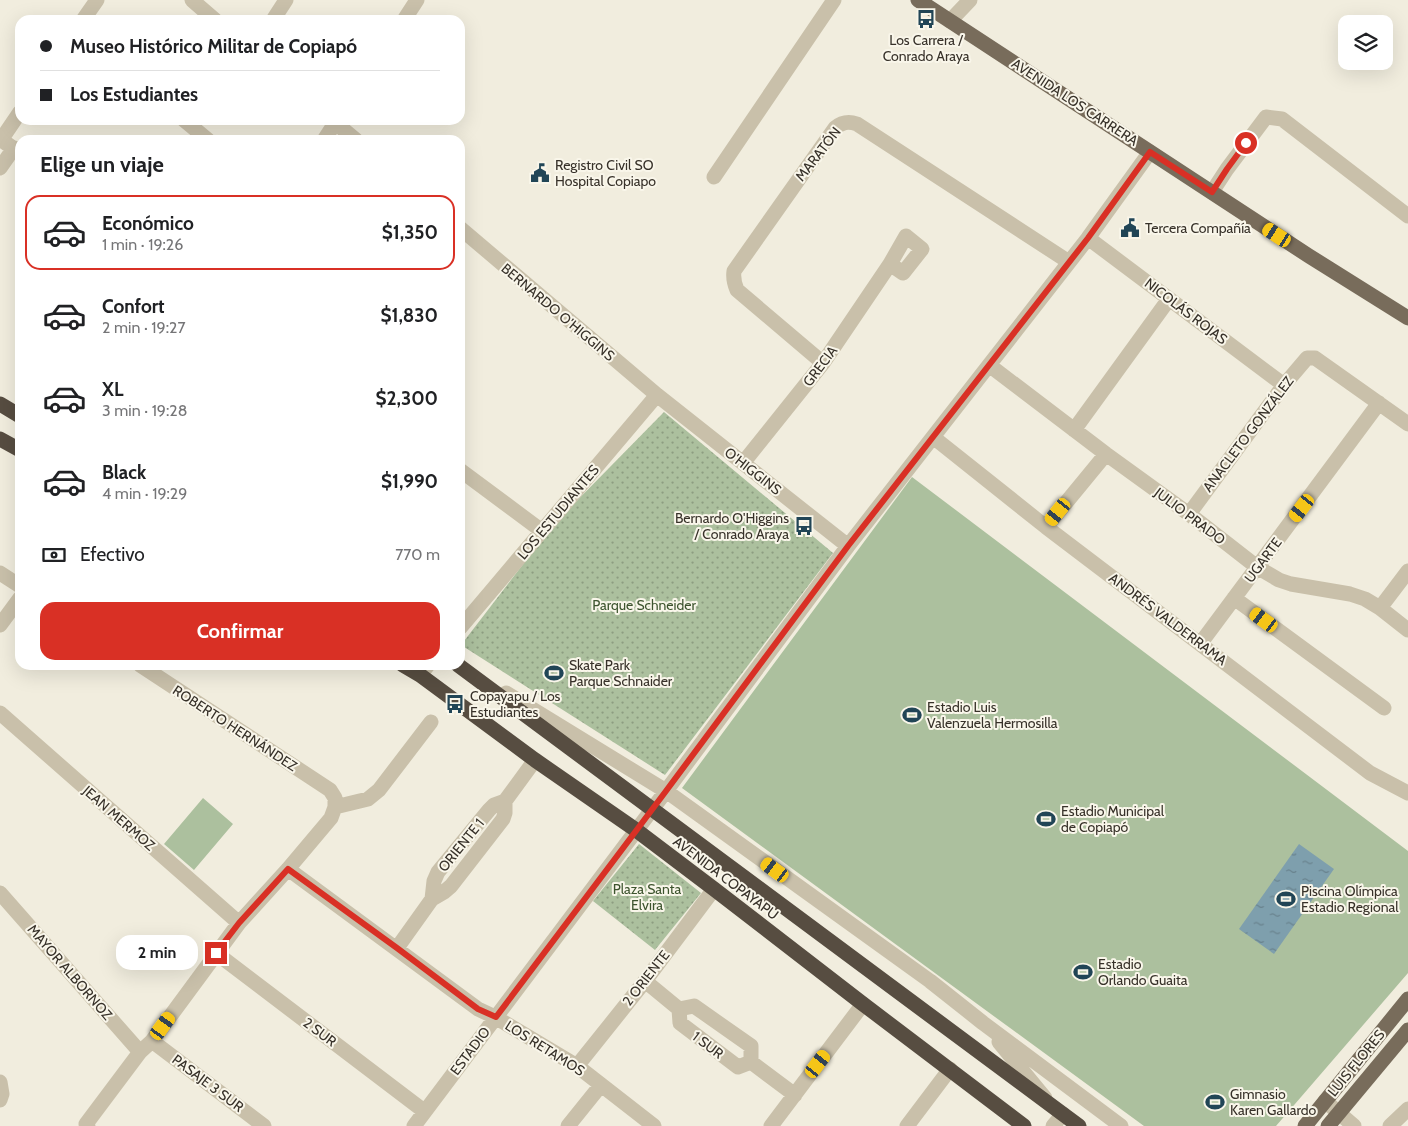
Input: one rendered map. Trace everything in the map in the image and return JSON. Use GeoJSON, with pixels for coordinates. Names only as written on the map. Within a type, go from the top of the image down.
{"type":"FeatureCollection","features":[{"type":"Feature","properties":{"kind":"highway"},"geometry":{"type":"LineString","coordinates":[[0,404],[15,413]]}},
{"type":"Feature","properties":{"kind":"highway"},"geometry":{"type":"LineString","coordinates":[[0,438],[15,447]]}},
{"type":"Feature","properties":{"kind":"highway","name":"AVENIDA COPAYAPU"},"geometry":{"type":"LineString","coordinates":[[465,669],[1056,1115],[1079,1126]]}},
{"type":"Feature","properties":{"kind":"highway","name":"AVENIDA COPAYAPU"},"geometry":{"type":"LineString","coordinates":[[424,670],[535,760],[636,830],[1024,1126]]}},
{"type":"Feature","properties":{"kind":"main road","name":"AVENIDA LOS CARRERA"},"geometry":{"type":"LineString","coordinates":[[918,0],[1317,261],[1408,318]]}},
{"type":"Feature","properties":{"kind":"main road","name":"LUIS FLORES"},"geometry":{"type":"LineString","coordinates":[[1305,1126],[1408,999]]}},
{"type":"Feature","properties":{"kind":"main road","name":"LUIS FLORES"},"geometry":{"type":"LineString","coordinates":[[1328,1126],[1408,1030]]}},
{"type":"Feature","properties":{"kind":"street"},"geometry":{"type":"LineString","coordinates":[[86,15],[97,0]]}},
{"type":"Feature","properties":{"kind":"street"},"geometry":{"type":"LineString","coordinates":[[192,0],[210,15]]}},
{"type":"Feature","properties":{"kind":"street"},"geometry":{"type":"LineString","coordinates":[[276,15],[286,0]]}},
{"type":"Feature","properties":{"kind":"street"},"geometry":{"type":"LineString","coordinates":[[407,15],[417,0]]}},
{"type":"Feature","properties":{"kind":"street"},"geometry":{"type":"LineString","coordinates":[[714,177],[834,0]]}},
{"type":"Feature","properties":{"kind":"street"},"geometry":{"type":"LineString","coordinates":[[950,21],[970,0]]}},
{"type":"Feature","properties":{"kind":"street"},"geometry":{"type":"LineString","coordinates":[[1212,192],[1266,117],[1282,118],[1408,216]]}},
{"type":"Feature","properties":{"kind":"street","name":"MARATÓN"},"geometry":{"type":"LineString","coordinates":[[823,363],[737,290],[733,281],[734,271],[835,128],[841,124],[850,122],[857,124],[1069,262]]}},
{"type":"Feature","properties":{"kind":"street"},"geometry":{"type":"LineString","coordinates":[[0,168],[16,125]]}},
{"type":"Feature","properties":{"kind":"street"},"geometry":{"type":"LineString","coordinates":[[190,125],[202,135]]}},
{"type":"Feature","properties":{"kind":"street"},"geometry":{"type":"LineString","coordinates":[[339,125],[350,135]]}},
{"type":"Feature","properties":{"kind":"street","name":"ESTADIO"},"geometry":{"type":"LineString","coordinates":[[414,1126],[848,546],[1088,238],[1150,152]]}},
{"type":"Feature","properties":{"kind":"street","name":"BERNARDO O'HIGGINS"},"geometry":{"type":"LineString","coordinates":[[465,232],[657,395]]}},
{"type":"Feature","properties":{"kind":"street","name":"NICOLÁS ROJAS"},"geometry":{"type":"LineString","coordinates":[[1088,238],[1284,385]]}},
{"type":"Feature","properties":{"kind":"street","name":"GRECIA"},"geometry":{"type":"LineString","coordinates":[[743,463],[823,363],[890,264]]}},
{"type":"Feature","properties":{"kind":"street"},"geometry":{"type":"LineString","coordinates":[[1074,430],[1169,299]]}},
{"type":"Feature","properties":{"kind":"street","name":"ANACLETO GONZÁLEZ"},"geometry":{"type":"LineString","coordinates":[[1189,514],[1304,359],[1309,357],[1315,358],[1379,403]]}},
{"type":"Feature","properties":{"kind":"street","name":"JULIO PRADO"},"geometry":{"type":"LineString","coordinates":[[989,365],[1257,567],[1278,580],[1291,584],[1365,598],[1408,630]]}},
{"type":"Feature","properties":{"kind":"street","name":"O'HIGGINS"},"geometry":{"type":"LineString","coordinates":[[657,395],[848,546]]}},
{"type":"Feature","properties":{"kind":"street","name":"LOS ESTUDIANTES"},"geometry":{"type":"LineString","coordinates":[[465,622],[657,395]]}},
{"type":"Feature","properties":{"kind":"street"},"geometry":{"type":"LineString","coordinates":[[1379,403],[1408,424]]}},
{"type":"Feature","properties":{"kind":"street","name":"UGARTE"},"geometry":{"type":"LineString","coordinates":[[1200,644],[1379,403]]}},
{"type":"Feature","properties":{"kind":"street","name":"ANDRÉS VALDERRAMA"},"geometry":{"type":"LineString","coordinates":[[933,437],[1046,527],[1370,773],[1408,793]]}},
{"type":"Feature","properties":{"kind":"street"},"geometry":{"type":"LineString","coordinates":[[1046,527],[1106,454]]}},
{"type":"Feature","properties":{"kind":"street"},"geometry":{"type":"LineString","coordinates":[[465,474],[542,531]]}},
{"type":"Feature","properties":{"kind":"street"},"geometry":{"type":"LineString","coordinates":[[1380,608],[1408,572]]}},
{"type":"Feature","properties":{"kind":"street"},"geometry":{"type":"LineString","coordinates":[[0,573],[15,583]]}},
{"type":"Feature","properties":{"kind":"street"},"geometry":{"type":"LineString","coordinates":[[1234,598],[1384,708]]}},
{"type":"Feature","properties":{"kind":"street"},"geometry":{"type":"LineString","coordinates":[[0,625],[15,605]]}},
{"type":"Feature","properties":{"kind":"street","name":"AVENIDA COPAYAPU"},"geometry":{"type":"LineString","coordinates":[[465,669],[666,791],[930,981],[1121,1126]]}},
{"type":"Feature","properties":{"kind":"street","name":"ROBERTO HERNÁNDEZ"},"geometry":{"type":"LineString","coordinates":[[148,670],[330,790],[335,798],[335,807]]}},
{"type":"Feature","properties":{"kind":"street","name":"JEAN MERMOZ"},"geometry":{"type":"LineString","coordinates":[[0,713],[239,923]]}},
{"type":"Feature","properties":{"kind":"street"},"geometry":{"type":"LineString","coordinates":[[87,1125],[140,1052],[152,1041],[239,923],[331,818],[335,807],[368,799],[379,790],[431,722]]}},
{"type":"Feature","properties":{"kind":"street","name":"ORIENTE 1"},"geometry":{"type":"LineString","coordinates":[[397,948],[432,899],[451,886],[503,819],[505,801],[535,760]]}},
{"type":"Feature","properties":{"kind":"street","name":"LOS RETAMOS"},"geometry":{"type":"LineString","coordinates":[[288,869],[478,1009],[496,1017],[577,1066],[654,1126]]}},
{"type":"Feature","properties":{"kind":"street","name":"2 ORIENTE"},"geometry":{"type":"LineString","coordinates":[[577,1066],[645,981],[714,889]]}},
{"type":"Feature","properties":{"kind":"street","name":"MAYOR ALBORNOZ"},"geometry":{"type":"LineString","coordinates":[[0,892],[140,1052]]}},
{"type":"Feature","properties":{"kind":"street","name":"2 SUR"},"geometry":{"type":"LineString","coordinates":[[216,953],[424,1111]]}},
{"type":"Feature","properties":{"kind":"street","name":"1 SUR"},"geometry":{"type":"LineString","coordinates":[[645,981],[679,1008],[694,1006],[752,1046],[751,1062],[738,1067],[680,1023],[679,1008]]}},
{"type":"Feature","properties":{"kind":"street"},"geometry":{"type":"LineString","coordinates":[[771,1126],[863,1004]]}},
{"type":"Feature","properties":{"kind":"street","name":"AVENIDA COPAYAPU"},"geometry":{"type":"LineString","coordinates":[[984,1023],[1056,1115]]}},
{"type":"Feature","properties":{"kind":"street","name":"PASAJE 3 SUR"},"geometry":{"type":"LineString","coordinates":[[152,1041],[264,1126]]}},
{"type":"Feature","properties":{"kind":"street"},"geometry":{"type":"LineString","coordinates":[[751,1062],[795,1095]]}},
{"type":"Feature","properties":{"kind":"street"},"geometry":{"type":"LineString","coordinates":[[908,1126],[950,1069]]}},
{"type":"Feature","properties":{"kind":"street"},"geometry":{"type":"LineString","coordinates":[[0,1082],[2,1094],[0,1100]]}},
{"type":"Feature","properties":{"kind":"street"},"geometry":{"type":"LineString","coordinates":[[568,1126],[601,1085]]}},
{"type":"Feature","properties":{"kind":"street"},"geometry":{"type":"LineString","coordinates":[[1325,1101],[1354,1126]]}},
{"type":"Feature","properties":{"kind":"street"},"geometry":{"type":"LineString","coordinates":[[1390,1126],[1408,1109]]}},
{"type":"Feature","properties":{"kind":"green space","name":"Parque Schneider"},"geometry":{"type":"Polygon","coordinates":[[[664,412],[833,553],[665,775],[465,648],[465,640],[554,524],[664,412]]]}},
{"type":"Feature","properties":{"kind":"green space","name":"Estadio Municipal de Copiapó"},"geometry":{"type":"Polygon","coordinates":[[[912,477],[1408,851],[1408,973],[1276,1126],[1144,1126],[682,788],[912,477]]]}},
{"type":"Feature","properties":{"kind":"green space"},"geometry":{"type":"Polygon","coordinates":[[[203,798],[233,824],[194,870],[164,844],[203,798]]]}},
{"type":"Feature","properties":{"kind":"green space","name":"Plaza Santa Elvira"},"geometry":{"type":"Polygon","coordinates":[[[639,844],[701,893],[655,950],[593,901],[639,844]]]}},
{"type":"Feature","properties":{"kind":"water","name":"Piscina Olímpica Estadio Regional"},"geometry":{"type":"Polygon","coordinates":[[[1299,844],[1334,869],[1274,954],[1239,929],[1299,844]]]}},
{"type":"Feature","properties":{"kind":"place","name":"Los Carrera / Conrado Araya"},"geometry":{"type":"Point","coordinates":[926,19]}},
{"type":"Feature","properties":{"kind":"place","name":"Registro Civil SO Hospital Copiapo"},"geometry":{"type":"Point","coordinates":[540,173]}},
{"type":"Feature","properties":{"kind":"place","name":"Tercera Compañía"},"geometry":{"type":"Point","coordinates":[1130,228]}},
{"type":"Feature","properties":{"kind":"place","name":"Bernardo O'Higgins / Conrado Araya"},"geometry":{"type":"Point","coordinates":[804,526]}},
{"type":"Feature","properties":{"kind":"place","name":"Skate Park Parque Schnaider"},"geometry":{"type":"Point","coordinates":[554,673]}},
{"type":"Feature","properties":{"kind":"place","name":"Copayapu / Los Estudiantes"},"geometry":{"type":"Point","coordinates":[455,704]}},
{"type":"Feature","properties":{"kind":"place","name":"Estadio Luis Valenzuela Hermosilla"},"geometry":{"type":"Point","coordinates":[912,715]}},
{"type":"Feature","properties":{"kind":"place","name":"Estadio Municipal de Copiapó"},"geometry":{"type":"Point","coordinates":[1046,819]}},
{"type":"Feature","properties":{"kind":"place","name":"Piscina Olímpica Estadio Regional"},"geometry":{"type":"Point","coordinates":[1286,899]}},
{"type":"Feature","properties":{"kind":"place","name":"Estadio Orlando Guaita"},"geometry":{"type":"Point","coordinates":[1083,972]}},
{"type":"Feature","properties":{"kind":"place","name":"Gimnasio Karen Gallardo"},"geometry":{"type":"Point","coordinates":[1215,1102]}},
{"type":"Feature","properties":{"kind":"route"},"geometry":{"type":"LineString","coordinates":[[216,953],[239,923],[288,869],[478,1009],[496,1017],[848,546],[1088,238],[1150,152],[1212,192],[1246,143]]}}]}
